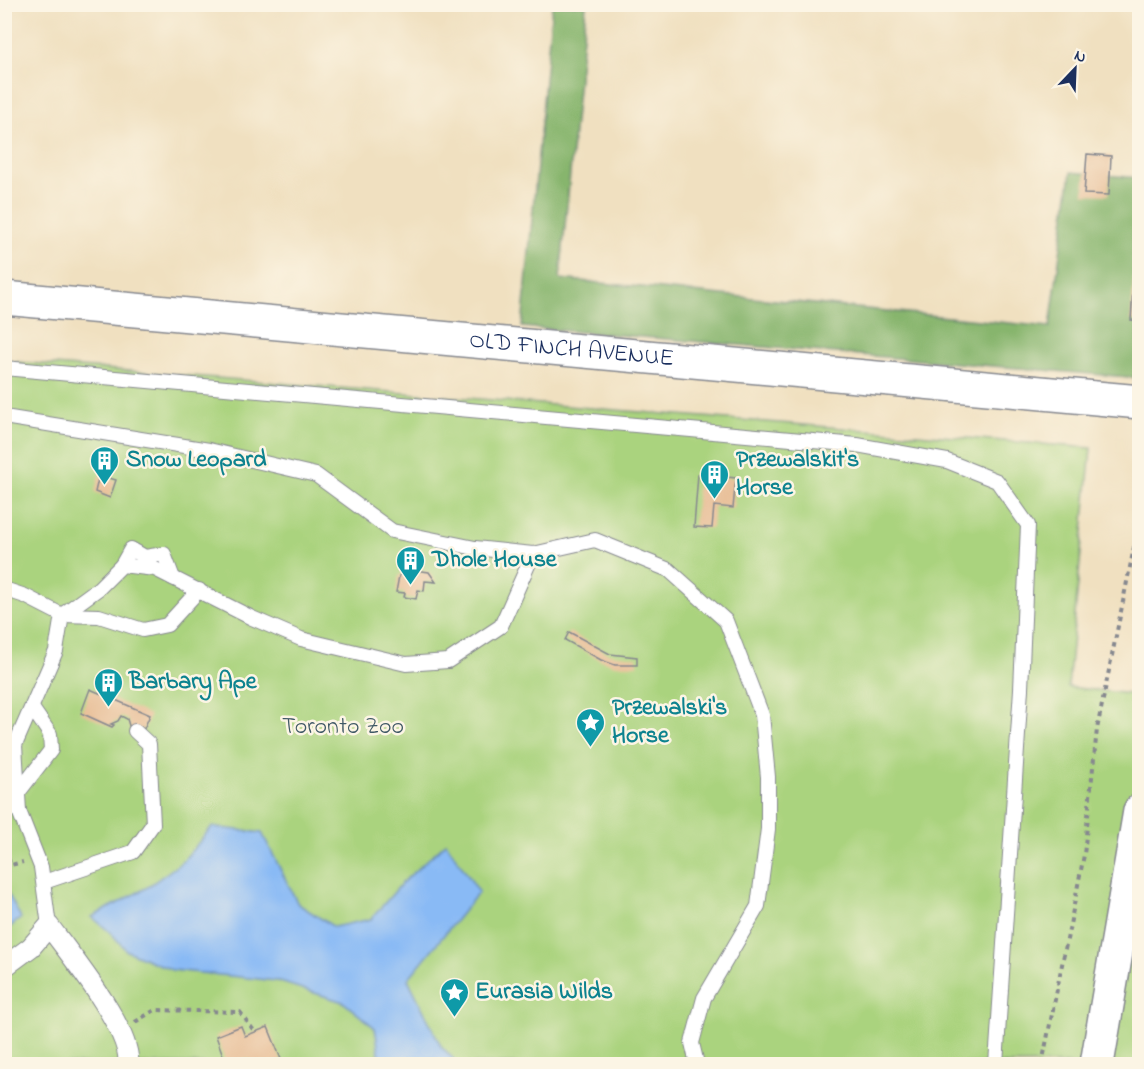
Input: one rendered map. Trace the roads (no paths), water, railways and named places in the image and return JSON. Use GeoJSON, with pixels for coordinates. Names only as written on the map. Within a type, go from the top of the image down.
{"type":"FeatureCollection","features":[{"type":"Feature","properties":{"kind":"street","name":"OLD FINCH AVENUE"},"geometry":{"type":"LineString","coordinates":[[4,298],[1140,402]]}},
{"type":"Feature","properties":{"kind":"street"},"geometry":{"type":"LineString","coordinates":[[1097,1065],[1140,811]]}},
{"type":"Feature","properties":{"kind":"street"},"geometry":{"type":"LineString","coordinates":[[4,967],[31,947],[49,926],[79,965],[122,1031],[129,1056],[128,1065]]}},
{"type":"Feature","properties":{"kind":"lane"},"geometry":{"type":"LineString","coordinates":[[4,368],[857,445],[947,461],[997,481],[1028,525],[1021,689],[996,1065]]}},
{"type":"Feature","properties":{"kind":"lane"},"geometry":{"type":"LineString","coordinates":[[4,417],[209,450],[316,475],[392,531],[475,548],[534,554],[595,540],[669,570],[726,621],[762,715],[768,777],[768,829],[758,906],[704,998],[692,1043],[697,1065]]}},
{"type":"Feature","properties":{"kind":"lane"},"geometry":{"type":"LineString","coordinates":[[49,926],[44,882],[19,811],[15,745],[56,651],[62,615],[99,588],[122,565],[131,549],[145,556],[164,554],[173,578],[252,618],[312,642],[406,664],[448,661],[501,626],[534,554]]}},
{"type":"Feature","properties":{"kind":"lane"},"geometry":{"type":"LineString","coordinates":[[4,589],[62,615],[99,616],[143,630],[167,625],[199,591]]}},
{"type":"Feature","properties":{"kind":"lane"},"geometry":{"type":"LineString","coordinates":[[18,793],[51,750],[50,734],[32,708]]}},
{"type":"Feature","properties":{"kind":"lane"},"geometry":{"type":"LineString","coordinates":[[44,882],[133,852],[153,824],[149,744],[135,730]]}},
{"type":"Feature","properties":{"kind":"water"},"geometry":{"type":"Polygon","coordinates":[[[212,827],[262,833],[298,904],[334,927],[371,919],[403,882],[446,843],[479,892],[408,979],[441,1046],[458,1064],[381,1064],[375,1028],[343,1002],[277,981],[172,970],[127,951],[92,917],[146,888],[182,862],[212,827]]]}},
{"type":"Feature","properties":{"kind":"water"},"geometry":{"type":"Polygon","coordinates":[[[5,888],[21,918],[4,931],[5,888]]]}},
{"type":"Feature","properties":{"kind":"place","name":"Snow Leopard"},"geometry":{"type":"Point","coordinates":[105,486]}},
{"type":"Feature","properties":{"kind":"place","name":"Przewalskit's Horse"},"geometry":{"type":"Point","coordinates":[715,500]}},
{"type":"Feature","properties":{"kind":"place","name":"Dhole House"},"geometry":{"type":"Point","coordinates":[411,586]}},
{"type":"Feature","properties":{"kind":"place","name":"Barbary Ape"},"geometry":{"type":"Point","coordinates":[108,708]}},
{"type":"Feature","properties":{"kind":"place","name":"Przewalski's Horse"},"geometry":{"type":"Point","coordinates":[591,748]}},
{"type":"Feature","properties":{"kind":"place","name":"Eurasia Wilds"},"geometry":{"type":"Point","coordinates":[454,1018]}},
{"type":"Feature","properties":{"kind":"park label","name":"Toronto Zoo"},"geometry":{"type":"Point","coordinates":[343,727]}}]}
